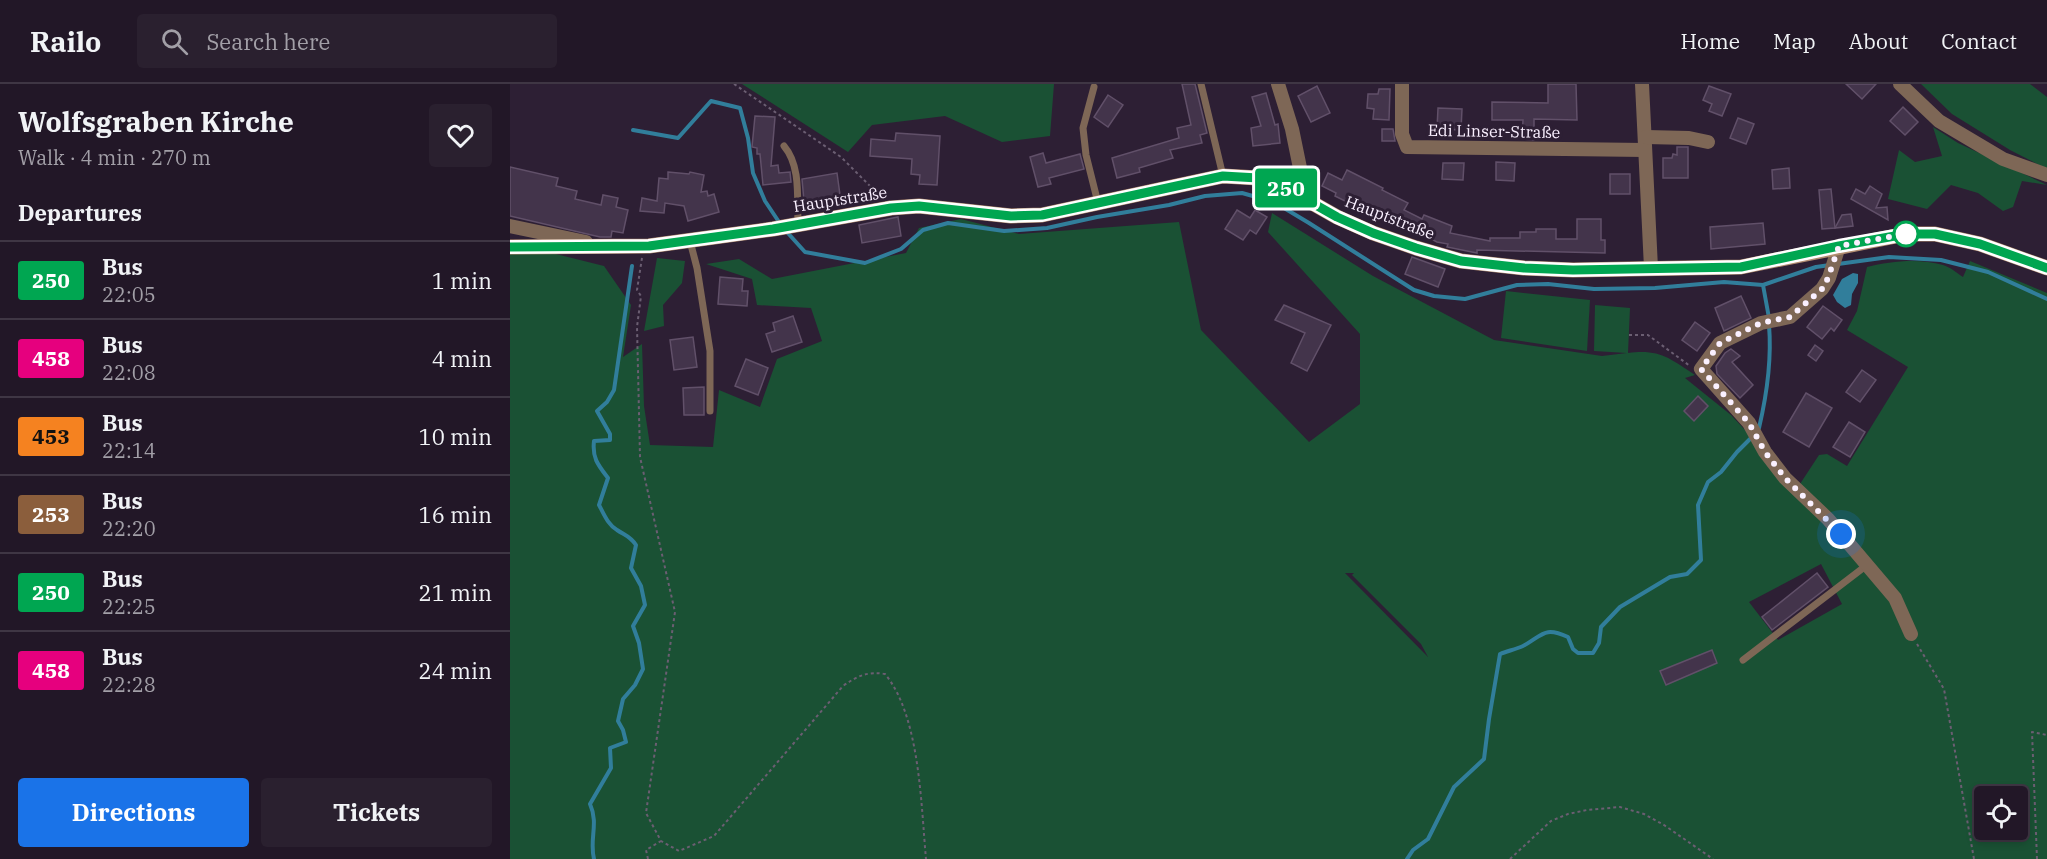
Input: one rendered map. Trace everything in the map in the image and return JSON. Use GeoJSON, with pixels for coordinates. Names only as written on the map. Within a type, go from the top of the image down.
{"type":"FeatureCollection","features":[{"type":"Feature","properties":{"kind":"main road","name":"Hauptstraße"},"geometry":{"type":"LineString","coordinates":[[510,247],[644,247],[891,208],[919,206],[1022,216],[1042,215],[1223,176],[1258,178],[1277,183],[1337,217],[1373,233],[1461,261],[1553,269],[1741,267],[1837,253],[1906,234],[1935,234],[1980,244],[2047,268]]}},
{"type":"Feature","properties":{"kind":"street"},"geometry":{"type":"LineString","coordinates":[[1278,84],[1293,129],[1299,168],[1296,192]]}},
{"type":"Feature","properties":{"kind":"street","name":"Edi Linser-Straße"},"geometry":{"type":"LineString","coordinates":[[1402,84],[1402,134],[1407,147],[1646,144],[1689,138],[1708,142]]}},
{"type":"Feature","properties":{"kind":"street"},"geometry":{"type":"LineString","coordinates":[[1642,84],[1651,268]]}},
{"type":"Feature","properties":{"kind":"street"},"geometry":{"type":"LineString","coordinates":[[1900,84],[1939,121],[2003,159],[2047,175]]}},
{"type":"Feature","properties":{"kind":"street"},"geometry":{"type":"LineString","coordinates":[[510,226],[611,248]]}},
{"type":"Feature","properties":{"kind":"street"},"geometry":{"type":"LineString","coordinates":[[1837,253],[1822,289],[1790,317],[1767,321],[1720,343],[1701,369],[1749,423],[1765,452],[1785,478],[1828,519],[1895,598],[1911,634]]}},
{"type":"Feature","properties":{"kind":"lane"},"geometry":{"type":"LineString","coordinates":[[1201,84],[1223,176]]}},
{"type":"Feature","properties":{"kind":"lane"},"geometry":{"type":"LineString","coordinates":[[1094,87],[1083,128],[1086,155],[1098,203]]}},
{"type":"Feature","properties":{"kind":"lane"},"geometry":{"type":"LineString","coordinates":[[784,146],[792,155],[795,169],[787,226]]}},
{"type":"Feature","properties":{"kind":"lane"},"geometry":{"type":"LineString","coordinates":[[690,241],[710,351],[710,411]]}},
{"type":"Feature","properties":{"kind":"lane"},"geometry":{"type":"LineString","coordinates":[[1743,660],[1867,565]]}},
{"type":"Feature","properties":{"kind":"path"},"geometry":{"type":"LineString","coordinates":[[734,84],[841,157],[891,208]]}},
{"type":"Feature","properties":{"kind":"path"},"geometry":{"type":"LineString","coordinates":[[644,247],[637,290],[641,296],[637,327],[640,457],[675,612],[646,813],[661,842],[679,851],[714,836],[843,686],[856,677],[873,671],[885,674],[900,695],[912,737],[926,859]]}},
{"type":"Feature","properties":{"kind":"path"},"geometry":{"type":"LineString","coordinates":[[1629,335],[1647,335],[1696,370],[1701,369]]}},
{"type":"Feature","properties":{"kind":"path"},"geometry":{"type":"LineString","coordinates":[[1911,634],[1944,689],[1974,859]]}},
{"type":"Feature","properties":{"kind":"path"},"geometry":{"type":"LineString","coordinates":[[2037,859],[2032,732],[2047,735]]}},
{"type":"Feature","properties":{"kind":"path"},"geometry":{"type":"LineString","coordinates":[[1510,859],[1551,821],[1587,810],[1620,807],[1644,814],[1664,825],[1713,859]]}},
{"type":"Feature","properties":{"kind":"path"},"geometry":{"type":"LineString","coordinates":[[648,859],[646,850],[661,842]]}},
{"type":"Feature","properties":{"kind":"green space"},"geometry":{"type":"Polygon","coordinates":[[[742,84],[1054,84],[1050,136],[1002,142],[945,116],[872,125],[848,152],[742,84]]]}},
{"type":"Feature","properties":{"kind":"green space"},"geometry":{"type":"Polygon","coordinates":[[[1921,84],[2030,84],[2047,97],[2047,169],[2010,150],[1952,114],[1921,84]]]}},
{"type":"Feature","properties":{"kind":"green space"},"geometry":{"type":"Polygon","coordinates":[[[1933,127],[1958,143],[2047,185],[2022,181],[2013,207],[2003,211],[1978,193],[1951,185],[1927,209],[1888,199],[1899,150],[1915,162],[1942,156],[1933,127]]]}},
{"type":"Feature","properties":{"kind":"green space"},"geometry":{"type":"Polygon","coordinates":[[[1272,213],[1373,276],[1494,340],[1602,356],[1627,353],[1594,351],[1595,305],[1630,308],[1628,353],[1648,352],[1664,356],[1695,375],[1685,378],[1731,415],[1798,487],[1819,455],[1827,454],[1847,466],[1908,367],[1847,330],[1857,311],[1867,267],[1915,261],[1946,266],[1963,277],[1970,261],[2047,293],[2047,859],[510,859],[510,252],[556,254],[604,266],[631,305],[623,357],[642,344],[644,406],[650,445],[713,447],[719,390],[760,407],[777,359],[822,341],[811,308],[757,305],[752,279],[706,264],[739,259],[772,279],[906,253],[919,228],[961,219],[1019,234],[1179,222],[1201,330],[1309,442],[1360,404],[1360,334],[1268,232],[1272,213]],[[1821,564],[1749,602],[1778,640],[1842,604],[1821,564]],[[1345,573],[1428,657],[1421,644],[1352,575],[1354,573],[1345,573]]]}},
{"type":"Feature","properties":{"kind":"green space"},"geometry":{"type":"Polygon","coordinates":[[[657,258],[685,261],[682,283],[663,305],[664,326],[644,331],[657,258]]]}},
{"type":"Feature","properties":{"kind":"green space"},"geometry":{"type":"Polygon","coordinates":[[[1506,291],[1590,300],[1587,351],[1501,338],[1506,291]]]}},
{"type":"Feature","properties":{"kind":"water"},"geometry":{"type":"Polygon","coordinates":[[[1853,273],[1858,274],[1858,283],[1852,294],[1851,305],[1845,308],[1837,302],[1833,295],[1842,279],[1853,273]]]}},
{"type":"Feature","properties":{"kind":"building"},"geometry":{"type":"Polygon","coordinates":[[[1182,84],[1195,84],[1207,133],[1200,135],[1202,143],[1170,150],[1173,158],[1139,168],[1140,172],[1117,178],[1112,158],[1179,138],[1177,128],[1191,125],[1182,84]]]}},
{"type":"Feature","properties":{"kind":"building"},"geometry":{"type":"Polygon","coordinates":[[[1548,84],[1576,84],[1577,120],[1534,119],[1534,140],[1522,139],[1523,120],[1492,120],[1492,102],[1548,103],[1548,84]]]}},
{"type":"Feature","properties":{"kind":"building"},"geometry":{"type":"Polygon","coordinates":[[[1846,84],[1876,84],[1862,99],[1846,84]]]}},
{"type":"Feature","properties":{"kind":"building"},"geometry":{"type":"Polygon","coordinates":[[[1317,86],[1330,113],[1311,122],[1298,96],[1317,86]]]}},
{"type":"Feature","properties":{"kind":"building"},"geometry":{"type":"Polygon","coordinates":[[[1709,86],[1731,94],[1722,116],[1709,111],[1712,104],[1703,100],[1709,86]]]}},
{"type":"Feature","properties":{"kind":"building"},"geometry":{"type":"Polygon","coordinates":[[[1379,89],[1390,89],[1389,120],[1373,119],[1374,109],[1367,108],[1368,94],[1378,94],[1379,89]]]}},
{"type":"Feature","properties":{"kind":"building"},"geometry":{"type":"Polygon","coordinates":[[[1266,93],[1275,125],[1278,124],[1280,143],[1253,146],[1251,128],[1261,126],[1252,97],[1266,93]]]}},
{"type":"Feature","properties":{"kind":"building"},"geometry":{"type":"Polygon","coordinates":[[[1108,95],[1123,105],[1108,127],[1094,117],[1108,95]]]}},
{"type":"Feature","properties":{"kind":"building"},"geometry":{"type":"Polygon","coordinates":[[[1903,107],[1918,122],[1905,135],[1890,121],[1903,107]]]}},
{"type":"Feature","properties":{"kind":"building"},"geometry":{"type":"Polygon","coordinates":[[[1438,108],[1462,109],[1461,130],[1437,129],[1438,108]]]}},
{"type":"Feature","properties":{"kind":"building"},"geometry":{"type":"Polygon","coordinates":[[[755,116],[775,117],[771,166],[778,165],[779,173],[790,172],[791,182],[763,185],[760,154],[757,154],[757,148],[752,147],[755,116]]]}},
{"type":"Feature","properties":{"kind":"building"},"geometry":{"type":"Polygon","coordinates":[[[1738,118],[1754,124],[1746,144],[1730,138],[1738,118]]]}},
{"type":"Feature","properties":{"kind":"building"},"geometry":{"type":"Polygon","coordinates":[[[1382,129],[1393,129],[1395,141],[1382,141],[1382,129]]]}},
{"type":"Feature","properties":{"kind":"building"},"geometry":{"type":"Polygon","coordinates":[[[896,133],[940,136],[937,185],[919,184],[920,175],[911,174],[912,159],[870,156],[871,139],[895,141],[896,133]]]}},
{"type":"Feature","properties":{"kind":"building"},"geometry":{"type":"Polygon","coordinates":[[[1677,147],[1688,147],[1688,178],[1663,178],[1663,158],[1672,158],[1673,154],[1677,155],[1677,147]]]}},
{"type":"Feature","properties":{"kind":"building"},"geometry":{"type":"Polygon","coordinates":[[[1043,153],[1046,163],[1080,154],[1084,169],[1049,178],[1051,184],[1038,187],[1030,157],[1043,153]]]}},
{"type":"Feature","properties":{"kind":"building"},"geometry":{"type":"Polygon","coordinates":[[[1496,162],[1515,163],[1514,181],[1496,180],[1496,162]]]}},
{"type":"Feature","properties":{"kind":"building"},"geometry":{"type":"Polygon","coordinates":[[[1443,163],[1464,163],[1463,180],[1442,179],[1443,163]]]}},
{"type":"Feature","properties":{"kind":"building"},"geometry":{"type":"Polygon","coordinates":[[[510,167],[558,178],[556,186],[577,191],[575,199],[601,205],[603,195],[618,198],[616,207],[628,210],[623,233],[612,231],[611,237],[600,237],[510,216],[510,167]]]}},
{"type":"Feature","properties":{"kind":"building"},"geometry":{"type":"Polygon","coordinates":[[[1789,168],[1790,188],[1773,189],[1772,170],[1789,168]]]}},
{"type":"Feature","properties":{"kind":"building"},"geometry":{"type":"Polygon","coordinates":[[[1347,170],[1408,203],[1404,210],[1422,219],[1424,215],[1452,226],[1450,233],[1490,241],[1490,238],[1520,238],[1520,232],[1536,232],[1536,229],[1556,229],[1556,239],[1577,239],[1577,219],[1601,219],[1601,240],[1605,240],[1605,253],[1477,250],[1477,253],[1447,247],[1448,244],[1437,242],[1373,209],[1372,211],[1350,200],[1349,203],[1322,186],[1328,173],[1342,180],[1347,170]]]}},
{"type":"Feature","properties":{"kind":"building"},"geometry":{"type":"Polygon","coordinates":[[[668,172],[689,174],[690,172],[704,175],[701,192],[707,191],[708,196],[714,194],[719,212],[688,221],[684,206],[665,203],[664,213],[640,211],[642,198],[657,201],[659,178],[668,179],[668,172]]]}},
{"type":"Feature","properties":{"kind":"building"},"geometry":{"type":"Polygon","coordinates":[[[837,173],[840,195],[804,201],[802,179],[837,173]]]}},
{"type":"Feature","properties":{"kind":"building"},"geometry":{"type":"Polygon","coordinates":[[[1610,174],[1630,174],[1630,194],[1610,194],[1610,174]]]}},
{"type":"Feature","properties":{"kind":"building"},"geometry":{"type":"Polygon","coordinates":[[[1870,186],[1882,194],[1876,208],[1887,207],[1888,220],[1851,199],[1856,189],[1865,194],[1870,186]]]}},
{"type":"Feature","properties":{"kind":"building"},"geometry":{"type":"Polygon","coordinates":[[[1831,189],[1835,228],[1822,229],[1819,190],[1831,189]]]}},
{"type":"Feature","properties":{"kind":"building"},"geometry":{"type":"Polygon","coordinates":[[[1237,210],[1250,218],[1255,210],[1267,217],[1256,234],[1250,230],[1243,240],[1225,229],[1237,210]]]}},
{"type":"Feature","properties":{"kind":"building"},"geometry":{"type":"Polygon","coordinates":[[[1851,214],[1853,226],[1835,228],[1842,215],[1851,214]]]}},
{"type":"Feature","properties":{"kind":"building"},"geometry":{"type":"Polygon","coordinates":[[[898,217],[901,236],[862,243],[859,225],[898,217]]]}},
{"type":"Feature","properties":{"kind":"building"},"geometry":{"type":"Polygon","coordinates":[[[1763,223],[1765,244],[1711,249],[1710,227],[1763,223]]]}},
{"type":"Feature","properties":{"kind":"building"},"geometry":{"type":"Polygon","coordinates":[[[1412,257],[1445,269],[1438,287],[1405,274],[1412,257]]]}},
{"type":"Feature","properties":{"kind":"building"},"geometry":{"type":"Polygon","coordinates":[[[720,277],[743,279],[742,291],[748,291],[747,306],[718,304],[720,277]]]}},
{"type":"Feature","properties":{"kind":"building"},"geometry":{"type":"Polygon","coordinates":[[[1741,296],[1751,318],[1724,331],[1715,308],[1741,296]]]}},
{"type":"Feature","properties":{"kind":"building"},"geometry":{"type":"Polygon","coordinates":[[[1284,305],[1331,325],[1307,371],[1291,363],[1305,333],[1275,320],[1284,305]]]}},
{"type":"Feature","properties":{"kind":"building"},"geometry":{"type":"Polygon","coordinates":[[[1823,306],[1842,320],[1834,331],[1831,328],[1822,339],[1807,327],[1823,306]]]}},
{"type":"Feature","properties":{"kind":"building"},"geometry":{"type":"Polygon","coordinates":[[[793,316],[802,342],[772,352],[766,334],[775,331],[773,323],[793,316]]]}},
{"type":"Feature","properties":{"kind":"building"},"geometry":{"type":"Polygon","coordinates":[[[1695,322],[1710,333],[1697,351],[1682,340],[1695,322]]]}},
{"type":"Feature","properties":{"kind":"building"},"geometry":{"type":"Polygon","coordinates":[[[693,337],[697,367],[674,370],[670,340],[693,337]]]}},
{"type":"Feature","properties":{"kind":"building"},"geometry":{"type":"Polygon","coordinates":[[[1815,345],[1823,351],[1816,361],[1808,355],[1815,345]]]}},
{"type":"Feature","properties":{"kind":"building"},"geometry":{"type":"Polygon","coordinates":[[[1731,349],[1740,356],[1732,362],[1753,385],[1740,398],[1717,374],[1716,366],[1725,353],[1731,349]]]}},
{"type":"Feature","properties":{"kind":"building"},"geometry":{"type":"Polygon","coordinates":[[[746,359],[768,368],[758,395],[735,386],[746,359]]]}},
{"type":"Feature","properties":{"kind":"building"},"geometry":{"type":"Polygon","coordinates":[[[1862,370],[1876,380],[1860,402],[1846,392],[1862,370]]]}},
{"type":"Feature","properties":{"kind":"building"},"geometry":{"type":"Polygon","coordinates":[[[704,387],[704,415],[684,415],[683,388],[704,387]]]}},
{"type":"Feature","properties":{"kind":"building"},"geometry":{"type":"Polygon","coordinates":[[[1806,393],[1832,408],[1809,447],[1783,432],[1806,393]]]}},
{"type":"Feature","properties":{"kind":"building"},"geometry":{"type":"Polygon","coordinates":[[[1698,396],[1708,406],[1694,421],[1684,411],[1698,396]]]}},
{"type":"Feature","properties":{"kind":"building"},"geometry":{"type":"Polygon","coordinates":[[[1849,422],[1865,432],[1850,457],[1833,447],[1849,422]]]}},
{"type":"Feature","properties":{"kind":"building"},"geometry":{"type":"Polygon","coordinates":[[[1817,573],[1828,587],[1772,630],[1762,617],[1817,573]]]}},
{"type":"Feature","properties":{"kind":"building"},"geometry":{"type":"Polygon","coordinates":[[[1712,650],[1717,663],[1666,685],[1660,671],[1712,650]]]}},
{"type":"Feature","properties":{"kind":"waterway"},"geometry":{"type":"LineString","coordinates":[[633,130],[678,138],[711,101],[740,108],[748,138],[753,173],[765,201],[779,222]]}},
{"type":"Feature","properties":{"kind":"waterway"},"geometry":{"type":"LineString","coordinates":[[786,231],[805,252],[865,263],[901,249],[923,230],[948,223],[1004,231],[1047,228],[1205,196],[1242,193],[1274,202],[1414,290],[1434,296],[1465,299],[1517,285],[1548,284],[1594,289],[1655,288],[1724,282],[1763,285],[1816,267],[1830,265]]}},
{"type":"Feature","properties":{"kind":"waterway"},"geometry":{"type":"LineString","coordinates":[[1838,264],[1889,257],[1941,260],[1988,272],[2047,299]]}},
{"type":"Feature","properties":{"kind":"waterway"},"geometry":{"type":"LineString","coordinates":[[594,859],[594,818],[590,804],[611,768],[610,748],[626,742],[618,721],[623,699],[635,685],[643,669],[639,643],[633,626],[645,605],[641,586],[631,568],[636,545],[611,525],[599,505],[608,478],[596,461],[594,452],[594,441],[610,440],[610,434],[597,411],[607,402],[614,390],[632,266]]}},
{"type":"Feature","properties":{"kind":"waterway"},"geometry":{"type":"LineString","coordinates":[[1763,285],[1769,318]]}},
{"type":"Feature","properties":{"kind":"waterway"},"geometry":{"type":"LineString","coordinates":[[1759,428],[1768,377],[1769,325]]}},
{"type":"Feature","properties":{"kind":"waterway"},"geometry":{"type":"LineString","coordinates":[[1407,859],[1413,850],[1428,839],[1454,787],[1484,759],[1500,654],[1523,646],[1548,632],[1568,637],[1573,649],[1578,653],[1593,653],[1599,643],[1601,627],[1620,607],[1670,577],[1687,574],[1701,560],[1698,505],[1708,482],[1721,472],[1750,439]]}},
{"type":"Feature","properties":{"kind":"bus line","name":"250"},"geometry":{"type":"LineString","coordinates":[[510,247],[649,246],[773,229],[891,208],[919,206],[1011,216],[1042,215],[1223,176],[1234,176],[1258,178],[1277,183],[1337,217],[1373,233],[1461,261],[1524,268],[1573,270],[1741,267],[1906,234],[1935,234],[1980,244],[2047,268]]}},
{"type":"Feature","properties":{"kind":"route"},"geometry":{"type":"LineString","coordinates":[[1841,534],[1785,478],[1765,452],[1749,423],[1701,369],[1720,343],[1761,323],[1790,317],[1822,289],[1839,246],[1906,234]]}}]}
